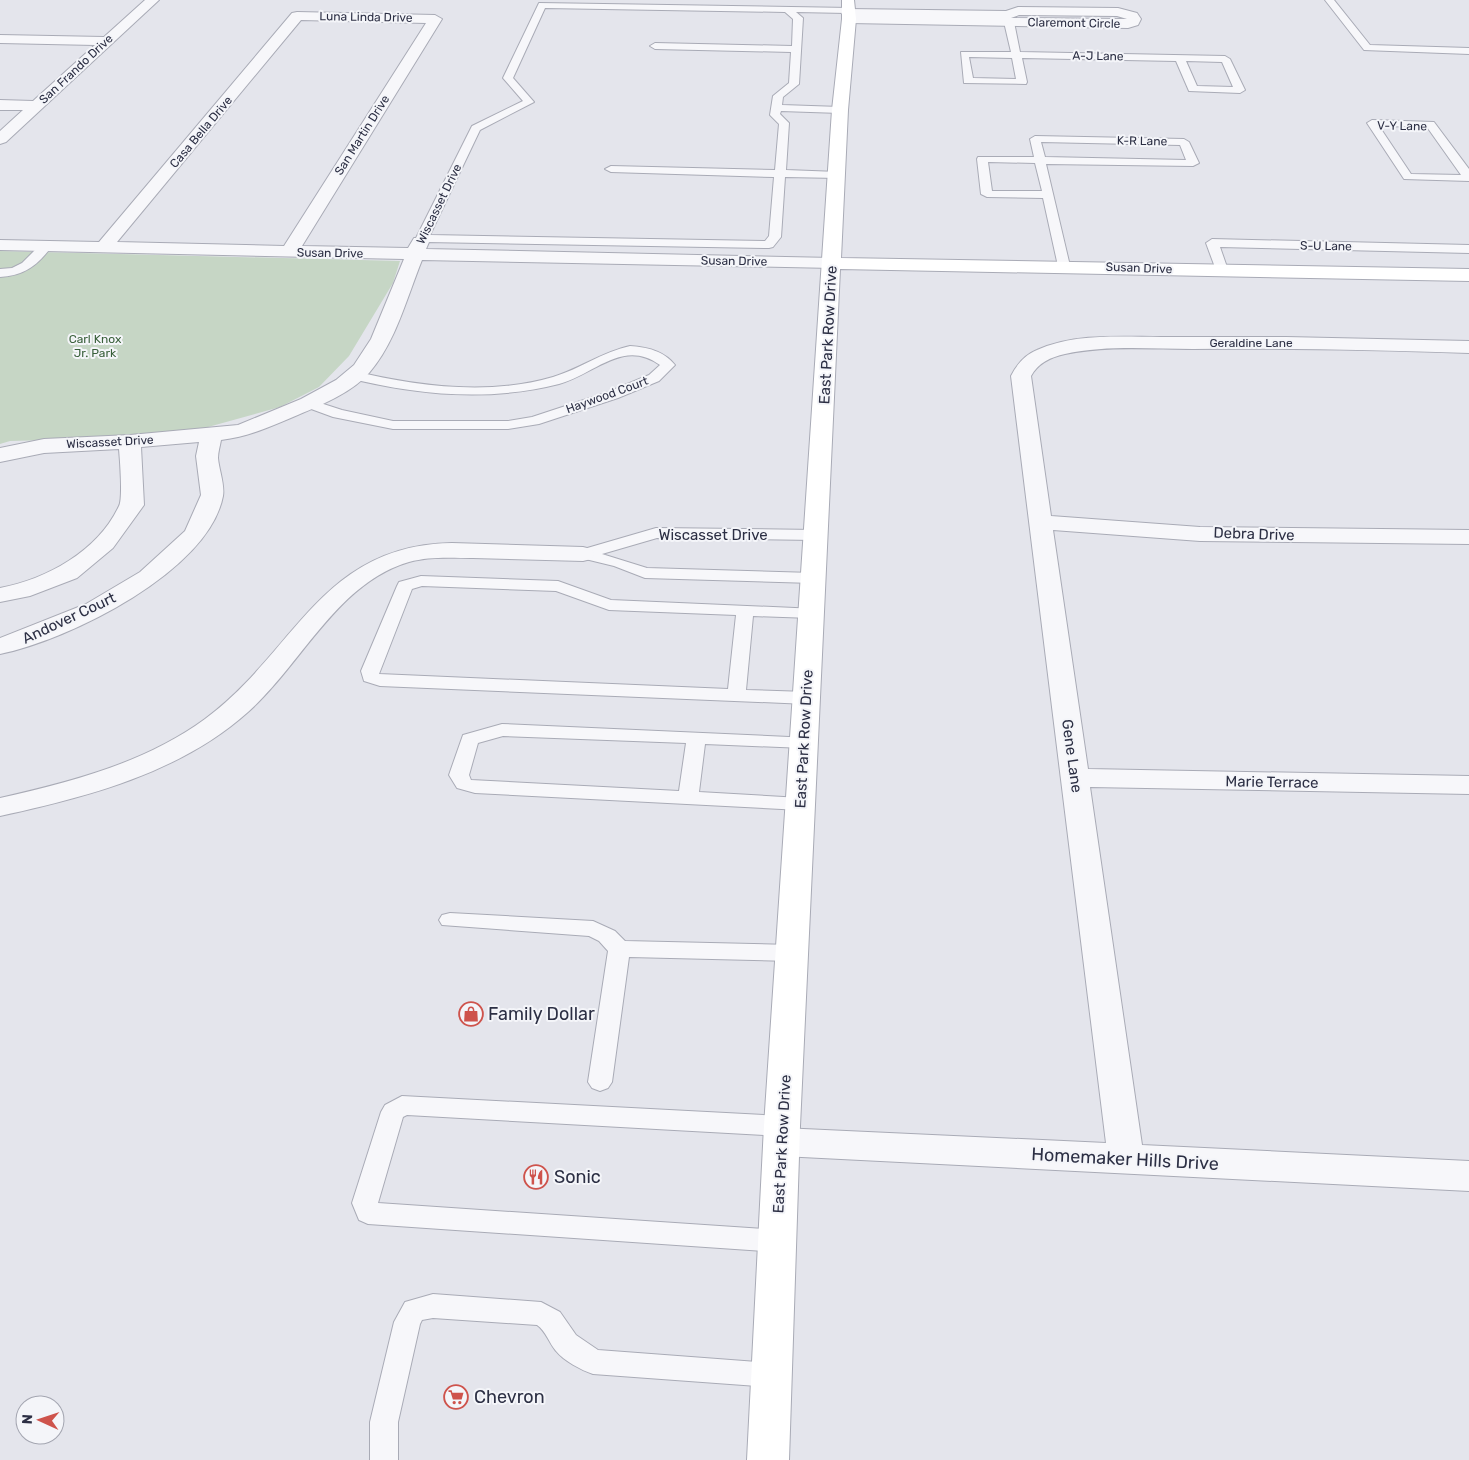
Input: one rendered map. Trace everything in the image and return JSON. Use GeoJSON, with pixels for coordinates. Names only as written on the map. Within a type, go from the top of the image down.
{"type":"FeatureCollection","features":[{"type":"Feature","properties":{"kind":"main road","name":"East Park Row Drive"},"geometry":{"type":"LineString","coordinates":[[768,1460],[782,1134],[813,578],[848,11]]}},
{"type":"Feature","properties":{"kind":"main road","name":"Susan Drive"},"geometry":{"type":"LineString","coordinates":[[832,263],[1469,275]]}},
{"type":"Feature","properties":{"kind":"street","name":"San Frando Drive"},"geometry":{"type":"LineString","coordinates":[[0,138],[153,0]]}},
{"type":"Feature","properties":{"kind":"street"},"geometry":{"type":"LineString","coordinates":[[848,11],[1008,18]]}},
{"type":"Feature","properties":{"kind":"street","name":"Claremont Circle"},"geometry":{"type":"LineString","coordinates":[[1018,11],[1118,12],[1132,16],[1134,19],[1133,22],[1128,24],[1008,18],[1018,11]]}},
{"type":"Feature","properties":{"kind":"street","name":"Luna Linda Drive"},"geometry":{"type":"LineString","coordinates":[[297,16],[435,19]]}},
{"type":"Feature","properties":{"kind":"street","name":"Casa Bella Drive"},"geometry":{"type":"LineString","coordinates":[[104,247],[297,16]]}},
{"type":"Feature","properties":{"kind":"street","name":"San Martin Drive"},"geometry":{"type":"LineString","coordinates":[[289,252],[435,19]]}},
{"type":"Feature","properties":{"kind":"street"},"geometry":{"type":"LineString","coordinates":[[0,39],[106,41]]}},
{"type":"Feature","properties":{"kind":"street"},"geometry":{"type":"LineString","coordinates":[[0,106],[36,106]]}},
{"type":"Feature","properties":{"kind":"street","name":"Susan Drive"},"geometry":{"type":"LineString","coordinates":[[0,245],[289,252],[419,245],[832,263]]}},
{"type":"Feature","properties":{"kind":"street","name":"Wiscasset Drive"},"geometry":{"type":"LineString","coordinates":[[0,455],[44,446],[210,436],[242,431],[308,403],[360,369],[381,339],[419,245]]}},
{"type":"Feature","properties":{"kind":"street","name":"Geraldine Lane"},"geometry":{"type":"LineString","coordinates":[[1034,359],[1064,348],[1117,344],[1222,342],[1469,347]]}},
{"type":"Feature","properties":{"kind":"street","name":"Gene Lane"},"geometry":{"type":"LineString","coordinates":[[1034,359],[1026,364],[1021,376],[1126,1159]]}},
{"type":"Feature","properties":{"kind":"street","name":"Andover Court"},"geometry":{"type":"LineString","coordinates":[[0,646],[15,643],[95,609],[149,577],[195,534],[212,496],[207,456],[210,436]]}},
{"type":"Feature","properties":{"kind":"street"},"geometry":{"type":"LineString","coordinates":[[0,595],[21,592],[68,573],[105,543],[132,505],[130,442]]}},
{"type":"Feature","properties":{"kind":"street","name":"Debra Drive"},"geometry":{"type":"LineString","coordinates":[[1040,522],[1100,529],[1333,536],[1469,536]]}},
{"type":"Feature","properties":{"kind":"street","name":"Wiscasset Drive"},"geometry":{"type":"LineString","coordinates":[[0,807],[43,798],[108,779],[165,754],[204,733],[238,707],[280,666],[325,608],[361,575],[398,557],[431,550],[583,554]]}},
{"type":"Feature","properties":{"kind":"street","name":"Marie Terrace"},"geometry":{"type":"LineString","coordinates":[[1074,778],[1469,785]]}},
{"type":"Feature","properties":{"kind":"street","name":"Homemaker Hills Drive"},"geometry":{"type":"LineString","coordinates":[[782,1134],[1126,1159],[1469,1176]]}},
{"type":"Feature","properties":{"kind":"lane"},"geometry":{"type":"LineString","coordinates":[[1329,0],[1364,46],[1376,58],[1383,59]]}},
{"type":"Feature","properties":{"kind":"lane","name":"Wiscasset Drive"},"geometry":{"type":"LineString","coordinates":[[419,245],[476,128],[529,102],[508,78],[542,5],[848,11]]}},
{"type":"Feature","properties":{"kind":"lane"},"geometry":{"type":"LineString","coordinates":[[419,245],[769,244],[775,237],[784,123],[775,115],[778,96],[794,84],[798,18],[788,10]]}},
{"type":"Feature","properties":{"kind":"lane","name":"A-J Lane"},"geometry":{"type":"LineString","coordinates":[[1008,18],[1016,55],[1022,82],[968,81],[964,54],[1016,55],[1180,58],[1225,59],[1240,90],[1193,89],[1180,58]]}},
{"type":"Feature","properties":{"kind":"lane"},"geometry":{"type":"LineString","coordinates":[[655,46],[796,49]]}},
{"type":"Feature","properties":{"kind":"lane"},"geometry":{"type":"LineString","coordinates":[[1368,48],[1469,51]]}},
{"type":"Feature","properties":{"kind":"lane"},"geometry":{"type":"LineString","coordinates":[[777,104],[841,105]]}},
{"type":"Feature","properties":{"kind":"lane","name":"V-Y Lane"},"geometry":{"type":"LineString","coordinates":[[1372,123],[1430,124],[1469,178],[1408,177],[1372,123]]}},
{"type":"Feature","properties":{"kind":"lane","name":"K-R Lane"},"geometry":{"type":"LineString","coordinates":[[1040,160],[1193,163],[1184,142],[1035,139],[1064,266]]}},
{"type":"Feature","properties":{"kind":"lane"},"geometry":{"type":"LineString","coordinates":[[1040,160],[982,159],[987,194],[1048,195]]}},
{"type":"Feature","properties":{"kind":"lane"},"geometry":{"type":"LineString","coordinates":[[612,169],[838,175]]}},
{"type":"Feature","properties":{"kind":"lane","name":"S-U Lane"},"geometry":{"type":"LineString","coordinates":[[1222,270],[1212,243],[1469,249]]}},
{"type":"Feature","properties":{"kind":"lane"},"geometry":{"type":"LineString","coordinates":[[0,273],[8,273],[26,268],[46,246]]}},
{"type":"Feature","properties":{"kind":"lane","name":"Haywood Court"},"geometry":{"type":"LineString","coordinates":[[308,403],[338,414],[393,425],[508,425],[534,421],[614,395],[654,378],[668,365],[656,353],[620,350],[568,377],[521,388],[467,391],[376,381],[353,375]]}},
{"type":"Feature","properties":{"kind":"lane","name":"Wiscasset Drive"},"geometry":{"type":"LineString","coordinates":[[583,554],[656,533],[816,535]]}},
{"type":"Feature","properties":{"kind":"lane","name":"Wiscasset Drive"},"geometry":{"type":"LineString","coordinates":[[583,554],[620,563],[645,573],[813,578]]}},
{"type":"Feature","properties":{"kind":"lane"},"geometry":{"type":"LineString","coordinates":[[807,698],[380,681],[370,677],[370,672],[405,586],[421,581],[558,586],[609,605],[811,613]]}},
{"type":"Feature","properties":{"kind":"lane"},"geometry":{"type":"LineString","coordinates":[[736,695],[745,610]]}},
{"type":"Feature","properties":{"kind":"lane"},"geometry":{"type":"LineString","coordinates":[[801,804],[475,787],[464,784],[459,775],[470,739],[502,730],[804,742]]}},
{"type":"Feature","properties":{"kind":"lane"},"geometry":{"type":"LineString","coordinates":[[688,798],[696,738]]}},
{"type":"Feature","properties":{"kind":"lane"},"geometry":{"type":"LineString","coordinates":[[450,920],[593,929],[607,936],[619,949],[792,953]]}},
{"type":"Feature","properties":{"kind":"lane"},"geometry":{"type":"LineString","coordinates":[[600,1082],[619,949]]}},
{"type":"Feature","properties":{"kind":"lane"},"geometry":{"type":"LineString","coordinates":[[777,1241],[368,1213],[365,1203],[393,1112],[402,1105],[782,1134]]}},
{"type":"Feature","properties":{"kind":"lane"},"geometry":{"type":"LineString","coordinates":[[384,1460],[384,1422],[407,1322],[414,1310],[432,1306],[541,1314],[551,1320],[566,1344],[593,1362],[771,1375]]}},
{"type":"Feature","properties":{"kind":"green space","name":"Carl Knox Jr. Park"},"geometry":{"type":"Polygon","coordinates":[[[0,251],[400,261],[393,283],[349,356],[319,387],[280,407],[172,437],[10,441],[0,444],[0,251]]]}},
{"type":"Feature","properties":{"kind":"place","name":"Family Dollar"},"geometry":{"type":"Point","coordinates":[471,1014]}},
{"type":"Feature","properties":{"kind":"place","name":"Sonic"},"geometry":{"type":"Point","coordinates":[536,1177]}},
{"type":"Feature","properties":{"kind":"place","name":"Chevron"},"geometry":{"type":"Point","coordinates":[456,1397]}}]}
